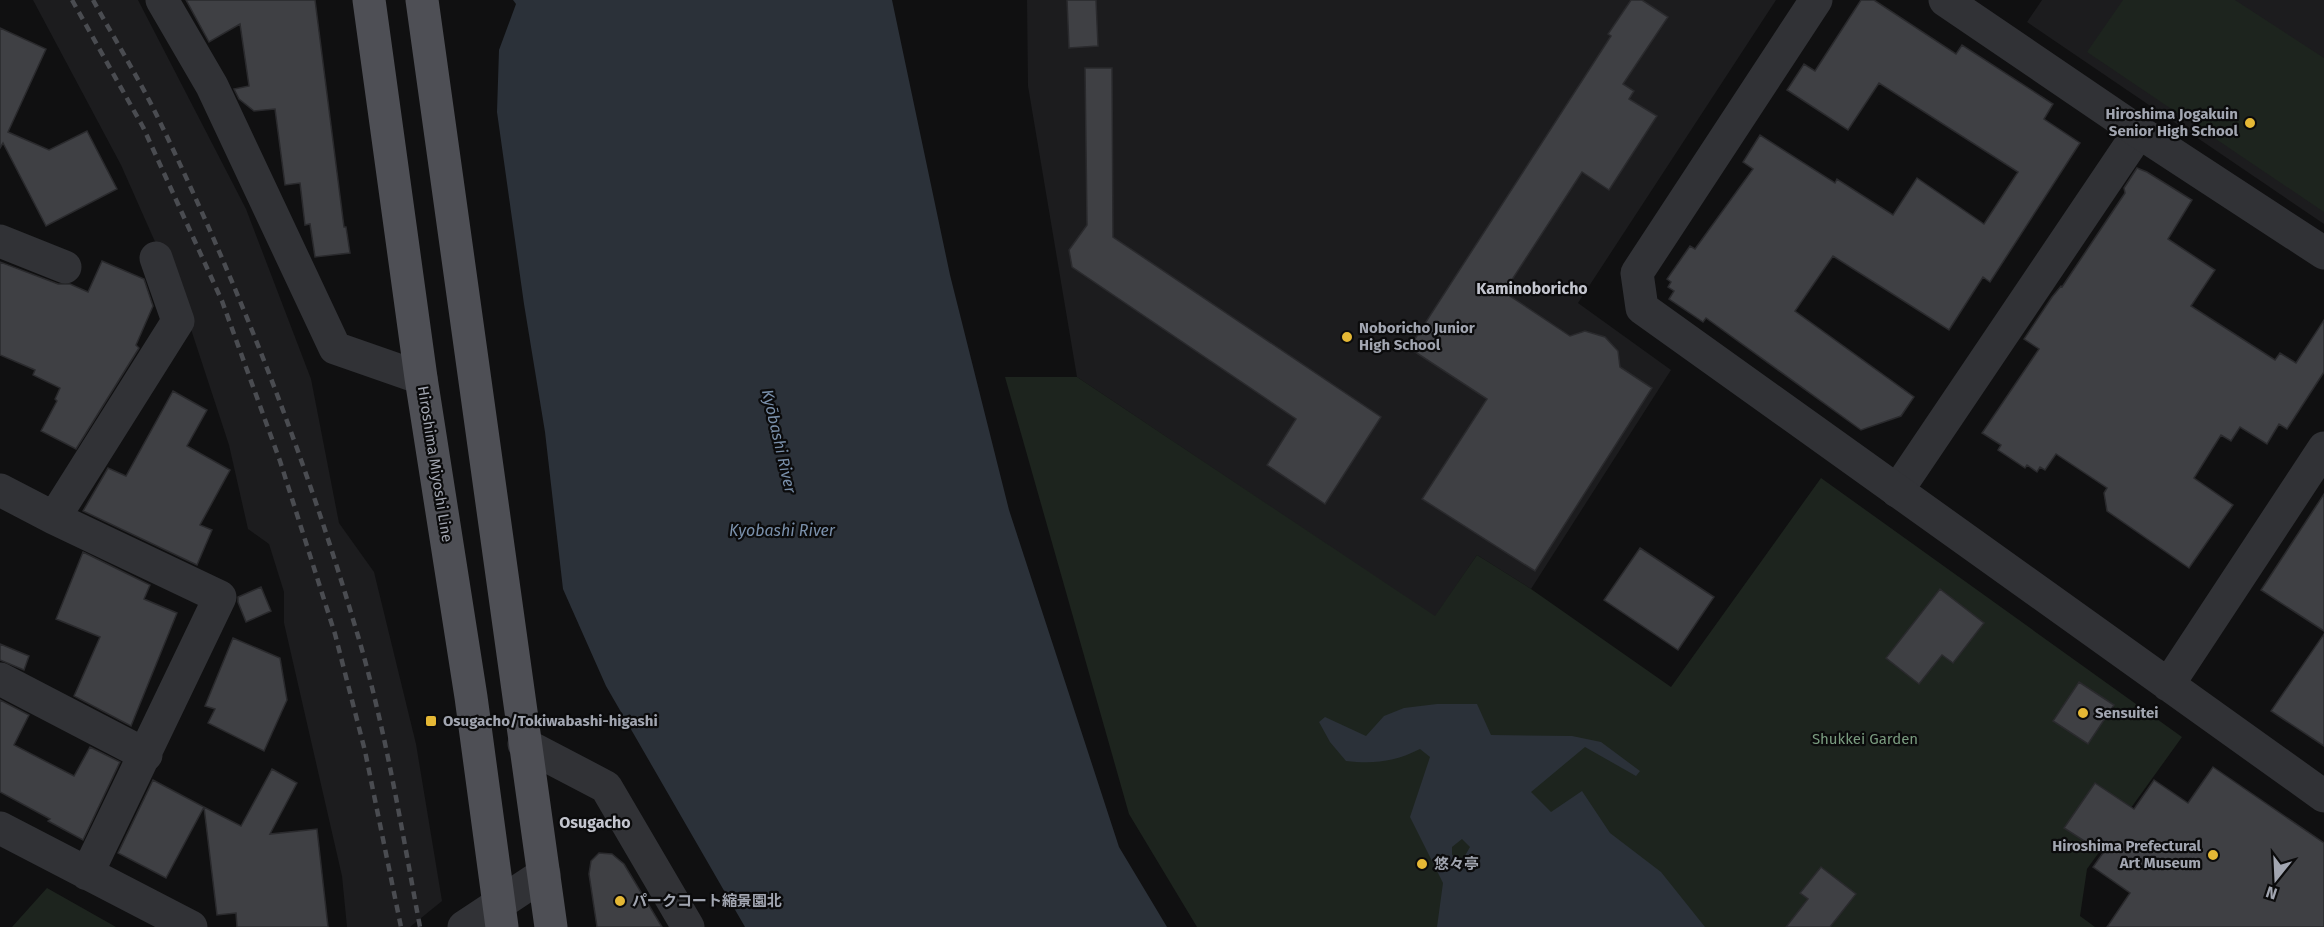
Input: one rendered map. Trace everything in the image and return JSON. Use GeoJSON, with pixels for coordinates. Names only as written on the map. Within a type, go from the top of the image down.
{"type":"FeatureCollection","features":[{"type":"Feature","properties":{"kind":"main road","name":"Hiroshima Miyoshi Line"},"geometry":{"type":"LineString","coordinates":[[369,0],[421,378],[471,697],[501,915]]}},
{"type":"Feature","properties":{"kind":"main road"},"geometry":{"type":"LineString","coordinates":[[422,0],[551,927]]}},
{"type":"Feature","properties":{"kind":"street"},"geometry":{"type":"LineString","coordinates":[[162,0],[212,86],[335,348],[421,378]]}},
{"type":"Feature","properties":{"kind":"street"},"geometry":{"type":"LineString","coordinates":[[1816,0],[1637,273],[1642,308],[2324,796]]}},
{"type":"Feature","properties":{"kind":"street"},"geometry":{"type":"LineString","coordinates":[[1946,0],[2139,132],[2324,253]]}},
{"type":"Feature","properties":{"kind":"street"},"geometry":{"type":"LineString","coordinates":[[1897,491],[2139,132]]}},
{"type":"Feature","properties":{"kind":"street"},"geometry":{"type":"LineString","coordinates":[[0,241],[65,267]]}},
{"type":"Feature","properties":{"kind":"street"},"geometry":{"type":"LineString","coordinates":[[54,518],[178,321],[156,258]]}},
{"type":"Feature","properties":{"kind":"street"},"geometry":{"type":"LineString","coordinates":[[2168,685],[2324,448]]}},
{"type":"Feature","properties":{"kind":"street"},"geometry":{"type":"LineString","coordinates":[[0,490],[220,597],[87,874]]}},
{"type":"Feature","properties":{"kind":"street"},"geometry":{"type":"LineString","coordinates":[[0,679],[146,754]]}},
{"type":"Feature","properties":{"kind":"street"},"geometry":{"type":"LineString","coordinates":[[524,744],[606,787],[688,927]]}},
{"type":"Feature","properties":{"kind":"street"},"geometry":{"type":"LineString","coordinates":[[0,828],[191,927]]}},
{"type":"Feature","properties":{"kind":"street"},"geometry":{"type":"LineString","coordinates":[[464,927],[501,915],[544,874]]}},
{"type":"Feature","properties":{"kind":"shaded area"},"geometry":{"type":"Polygon","coordinates":[[[33,0],[138,0],[246,209],[311,379],[339,523],[374,572],[416,744],[442,901],[410,927],[347,927],[342,876],[284,623],[284,592],[269,544],[248,529],[229,445],[183,305],[121,165],[33,0]]]}},
{"type":"Feature","properties":{"kind":"shaded area","name":"Noboricho Junior High School"},"geometry":{"type":"Polygon","coordinates":[[[1027,0],[1776,0],[1578,303],[1671,370],[1531,589],[1477,555],[1435,617],[1077,377],[1028,86],[1027,0]]]}},
{"type":"Feature","properties":{"kind":"shaded area","name":"Hiroshima Jogakuin Senior High School"},"geometry":{"type":"Polygon","coordinates":[[[2042,0],[2324,0],[2324,224],[2027,22],[2042,0]]]}},
{"type":"Feature","properties":{"kind":"green space","name":"Hiroshima Jogakuin Senior High School"},"geometry":{"type":"Polygon","coordinates":[[[2123,0],[2235,0],[2324,58],[2324,212],[2087,52],[2123,0]]]}},
{"type":"Feature","properties":{"kind":"green space","name":"Shukkei Garden"},"geometry":{"type":"Polygon","coordinates":[[[1005,377],[1077,377],[1435,616],[1477,555],[1531,589],[1671,687],[1821,478],[2182,737],[2087,869],[2080,916],[2095,927],[1197,927],[1129,814],[1005,377]]]}},
{"type":"Feature","properties":{"kind":"green space"},"geometry":{"type":"Polygon","coordinates":[[[47,888],[116,927],[12,927],[47,888]]]}},
{"type":"Feature","properties":{"kind":"water","name":"Kyobashi River"},"geometry":{"type":"Polygon","coordinates":[[[513,0],[892,0],[950,275],[1009,510],[1119,847],[1167,927],[745,927],[606,686],[563,589],[545,432],[497,112],[499,50],[516,4],[513,0]]]}},
{"type":"Feature","properties":{"kind":"water"},"geometry":{"type":"Polygon","coordinates":[[[1437,704],[1477,704],[1491,735],[1572,736],[1601,742],[1640,771],[1636,776],[1585,747],[1531,792],[1551,812],[1582,791],[1610,833],[1661,872],[1705,927],[1437,927],[1443,883],[1410,817],[1430,757],[1420,749],[1384,761],[1346,761],[1330,742],[1319,722],[1325,717],[1366,736],[1384,716],[1404,708],[1437,704]],[[1462,839],[1452,847],[1452,855],[1463,859],[1470,847],[1462,839]]]}},
{"type":"Feature","properties":{"kind":"building"},"geometry":{"type":"Polygon","coordinates":[[[186,0],[315,0],[344,227],[346,227],[350,253],[315,257],[310,224],[305,225],[300,183],[285,185],[275,109],[254,111],[239,99],[234,89],[249,86],[240,24],[209,42],[186,0]]]}},
{"type":"Feature","properties":{"kind":"building"},"geometry":{"type":"Polygon","coordinates":[[[1067,0],[1096,0],[1098,46],[1069,48],[1067,0]]]}},
{"type":"Feature","properties":{"kind":"building"},"geometry":{"type":"Polygon","coordinates":[[[1631,0],[1642,0],[1668,17],[1623,84],[1634,91],[1629,99],[1657,116],[1609,190],[1582,172],[1504,292],[1570,336],[1585,331],[1605,337],[1618,351],[1620,367],[1652,388],[1535,571],[1422,499],[1487,399],[1409,348],[1611,36],[1608,34],[1631,0]]]}},
{"type":"Feature","properties":{"kind":"building"},"geometry":{"type":"Polygon","coordinates":[[[1861,0],[1874,0],[1956,54],[1962,45],[2053,104],[2044,119],[2080,143],[1990,282],[1983,277],[1949,330],[1833,256],[1795,311],[1914,397],[1901,416],[1861,430],[1706,318],[1703,322],[1669,299],[1674,291],[1668,287],[1671,282],[1667,279],[1690,246],[1695,249],[1753,169],[1743,162],[1760,135],[1835,183],[1837,179],[1893,215],[1917,178],[1984,224],[2018,172],[1879,83],[1848,130],[1787,90],[1804,64],[1815,71],[1861,0]]]}},
{"type":"Feature","properties":{"kind":"building"},"geometry":{"type":"Polygon","coordinates":[[[0,28],[46,49],[8,132],[49,150],[87,131],[117,189],[46,226],[3,143],[0,148],[0,28]]]}},
{"type":"Feature","properties":{"kind":"building"},"geometry":{"type":"Polygon","coordinates":[[[1085,68],[1112,68],[1113,237],[1381,417],[1325,504],[1267,465],[1296,419],[1072,267],[1069,250],[1087,225],[1085,68]]]}},
{"type":"Feature","properties":{"kind":"building"},"geometry":{"type":"Polygon","coordinates":[[[2137,168],[2192,200],[2168,239],[2215,270],[2191,306],[2275,360],[2280,353],[2296,363],[2324,320],[2324,372],[2287,429],[2279,424],[2267,444],[2240,427],[2231,441],[2221,435],[2194,478],[2233,505],[2189,568],[2107,511],[2104,493],[2107,488],[2056,454],[2045,470],[2040,467],[2037,472],[2027,465],[2025,468],[1998,450],[2001,445],[1982,433],[2039,349],[2024,339],[2125,193],[2124,188],[2137,168]]]}},
{"type":"Feature","properties":{"kind":"building"},"geometry":{"type":"Polygon","coordinates":[[[102,261],[144,279],[153,306],[136,345],[139,348],[76,449],[41,431],[57,401],[55,399],[60,388],[33,375],[35,370],[0,355],[0,262],[58,284],[70,284],[88,292],[102,261]]]}},
{"type":"Feature","properties":{"kind":"building"},"geometry":{"type":"Polygon","coordinates":[[[173,391],[207,410],[187,446],[230,470],[200,525],[212,530],[197,565],[83,511],[108,468],[126,476],[173,391]]]}},
{"type":"Feature","properties":{"kind":"building"},"geometry":{"type":"Polygon","coordinates":[[[2324,494],[2324,631],[2261,590],[2324,494]]]}},
{"type":"Feature","properties":{"kind":"building"},"geometry":{"type":"Polygon","coordinates":[[[1640,548],[1714,597],[1678,650],[1604,600],[1640,548]]]}},
{"type":"Feature","properties":{"kind":"building"},"geometry":{"type":"Polygon","coordinates":[[[83,552],[150,585],[144,599],[177,613],[131,726],[74,696],[100,637],[56,619],[83,552]]]}},
{"type":"Feature","properties":{"kind":"building"},"geometry":{"type":"Polygon","coordinates":[[[261,587],[271,611],[246,622],[238,597],[261,587]]]}},
{"type":"Feature","properties":{"kind":"building"},"geometry":{"type":"Polygon","coordinates":[[[1940,589],[1984,623],[1953,663],[1942,655],[1919,684],[1886,658],[1940,589]]]}},
{"type":"Feature","properties":{"kind":"building"},"geometry":{"type":"Polygon","coordinates":[[[2324,634],[2324,746],[2271,711],[2324,634]]]}},
{"type":"Feature","properties":{"kind":"building"},"geometry":{"type":"Polygon","coordinates":[[[233,638],[280,658],[287,700],[264,751],[208,723],[215,709],[205,706],[233,638]]]}},
{"type":"Feature","properties":{"kind":"building"},"geometry":{"type":"Polygon","coordinates":[[[0,644],[29,656],[24,670],[0,660],[0,644]]]}},
{"type":"Feature","properties":{"kind":"building","name":"Sensuitei"},"geometry":{"type":"Polygon","coordinates":[[[2079,682],[2114,705],[2088,744],[2053,721],[2079,682]]]}},
{"type":"Feature","properties":{"kind":"building"},"geometry":{"type":"Polygon","coordinates":[[[0,700],[29,715],[14,745],[74,776],[90,747],[120,762],[83,840],[0,792],[0,700]]]}},
{"type":"Feature","properties":{"kind":"building","name":"Hiroshima Prefectural Art Museum"},"geometry":{"type":"Polygon","coordinates":[[[2213,767],[2324,843],[2324,927],[2107,927],[2130,893],[2093,867],[2103,853],[2064,828],[2095,783],[2134,809],[2154,780],[2188,803],[2213,767]]]}},
{"type":"Feature","properties":{"kind":"building"},"geometry":{"type":"Polygon","coordinates":[[[272,769],[297,783],[270,834],[317,829],[328,927],[237,927],[236,913],[217,915],[204,807],[241,826],[272,769]]]}},
{"type":"Feature","properties":{"kind":"building"},"geometry":{"type":"Polygon","coordinates":[[[153,780],[204,807],[166,878],[118,853],[153,780]]]}},
{"type":"Feature","properties":{"kind":"building","name":"パークコート縮景園北"},"geometry":{"type":"Polygon","coordinates":[[[599,853],[612,854],[624,864],[662,927],[597,927],[589,874],[591,861],[599,853]]]}},
{"type":"Feature","properties":{"kind":"building"},"geometry":{"type":"Polygon","coordinates":[[[1821,867],[1856,894],[1830,927],[1786,927],[1808,899],[1800,893],[1821,867]]]}},
{"type":"Feature","properties":{"kind":"railway"},"geometry":{"type":"LineString","coordinates":[[72,0],[143,127],[222,301],[280,461],[335,634],[365,751],[401,927]]}},
{"type":"Feature","properties":{"kind":"railway"},"geometry":{"type":"LineString","coordinates":[[93,0],[136,75],[189,183],[243,307],[314,497],[366,663],[392,775],[420,927]]}},
{"type":"Feature","properties":{"kind":"place","name":"Hiroshima Jogakuin Senior High School"},"geometry":{"type":"Point","coordinates":[2250,123]}},
{"type":"Feature","properties":{"kind":"place","name":"Noboricho Junior High School"},"geometry":{"type":"Point","coordinates":[1347,337]}},
{"type":"Feature","properties":{"kind":"place","name":"Sensuitei"},"geometry":{"type":"Point","coordinates":[2083,713]}},
{"type":"Feature","properties":{"kind":"place","name":"Osugacho/Tokiwabashi-higashi"},"geometry":{"type":"Point","coordinates":[431,721]}},
{"type":"Feature","properties":{"kind":"place","name":"Hiroshima Prefectural Art Museum"},"geometry":{"type":"Point","coordinates":[2213,855]}},
{"type":"Feature","properties":{"kind":"place","name":"悠々亭"},"geometry":{"type":"Point","coordinates":[1422,864]}},
{"type":"Feature","properties":{"kind":"place","name":"パークコート縮景園北"},"geometry":{"type":"Point","coordinates":[620,901]}},
{"type":"Feature","properties":{"kind":"district","name":"Kaminoboricho"},"geometry":{"type":"Point","coordinates":[1532,288]}},
{"type":"Feature","properties":{"kind":"district","name":"Osugacho"},"geometry":{"type":"Point","coordinates":[595,822]}},
{"type":"Feature","properties":{"kind":"water label","name":"Kyōbashi River"},"geometry":{"type":"Point","coordinates":[779,441]}}]}
